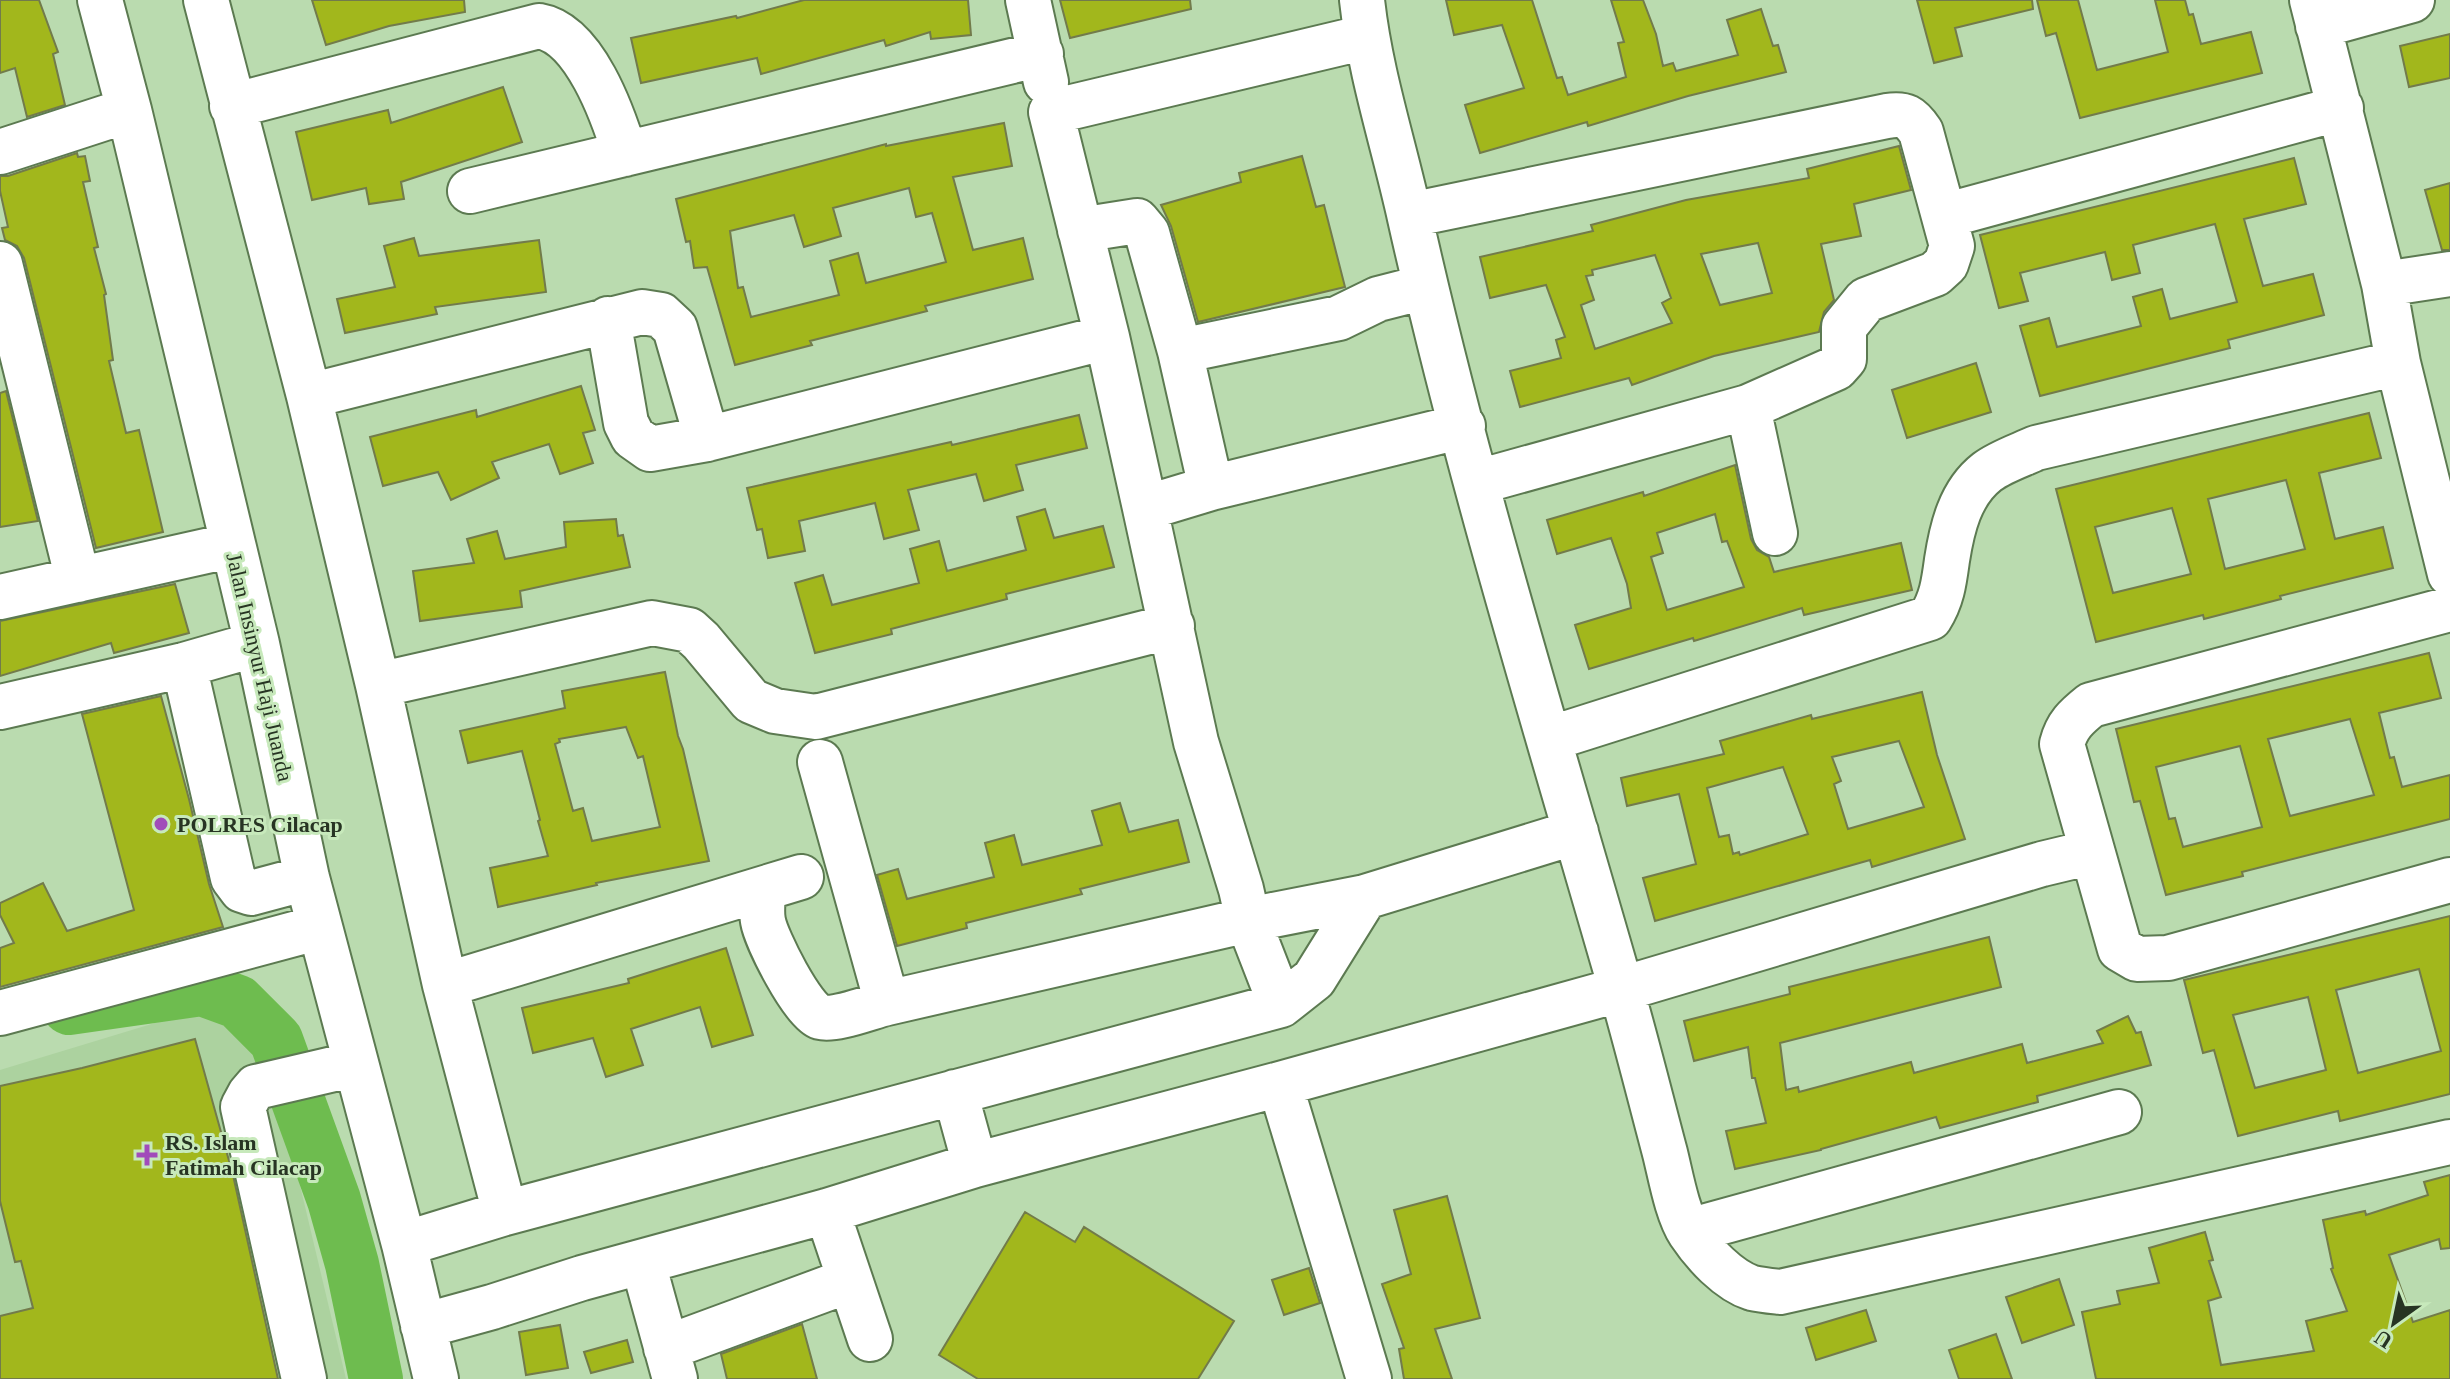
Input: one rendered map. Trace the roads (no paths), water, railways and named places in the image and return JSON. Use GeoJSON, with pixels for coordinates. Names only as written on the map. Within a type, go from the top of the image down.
{"type":"FeatureCollection","features":[{"type":"Feature","properties":{"kind":"street","name":"Jalan Insinyur Haji Juanda"},"geometry":{"type":"LineString","coordinates":[[100,0],[257,644],[307,878],[404,1244],[436,1379]]}},
{"type":"Feature","properties":{"kind":"street"},"geometry":{"type":"LineString","coordinates":[[206,0],[309,396],[445,985],[505,1213]]}},
{"type":"Feature","properties":{"kind":"street"},"geometry":{"type":"LineString","coordinates":[[1028,0],[1051,112],[1107,337],[1196,742],[1248,920],[1281,1005]]}},
{"type":"Feature","properties":{"kind":"street"},"geometry":{"type":"LineString","coordinates":[[2412,0],[2315,13],[2341,108],[2384,284],[2398,363],[2448,556]]}},
{"type":"Feature","properties":{"kind":"street"},"geometry":{"type":"LineString","coordinates":[[1051,112],[1364,18],[1425,287],[1549,739],[1622,989],[1675,1191],[1689,1231],[1727,1273],[1751,1287],[1780,1292],[2450,1142]]}},
{"type":"Feature","properties":{"kind":"street"},"geometry":{"type":"LineString","coordinates":[[232,106],[539,26],[559,32],[580,56],[609,107],[625,154]]}},
{"type":"Feature","properties":{"kind":"street"},"geometry":{"type":"LineString","coordinates":[[470,191],[1041,54]]}},
{"type":"Feature","properties":{"kind":"street"},"geometry":{"type":"LineString","coordinates":[[1944,216],[2341,108]]}},
{"type":"Feature","properties":{"kind":"street"},"geometry":{"type":"LineString","coordinates":[[0,152],[129,110]]}},
{"type":"Feature","properties":{"kind":"street"},"geometry":{"type":"LineString","coordinates":[[1410,215],[1901,114],[1912,118],[1921,132],[1952,246],[1946,264],[1935,274],[1866,300],[1844,327],[1844,359],[1836,368],[1748,407],[1478,482]]}},
{"type":"Feature","properties":{"kind":"street"},"geometry":{"type":"LineString","coordinates":[[1080,230],[1126,221],[1137,221],[1143,225],[1180,351],[1211,488]]}},
{"type":"Feature","properties":{"kind":"street"},"geometry":{"type":"LineString","coordinates":[[0,264],[78,580]]}},
{"type":"Feature","properties":{"kind":"street"},"geometry":{"type":"LineString","coordinates":[[2384,284],[2450,274]]}},
{"type":"Feature","properties":{"kind":"street"},"geometry":{"type":"LineString","coordinates":[[1180,351],[1339,318],[1378,299],[1425,287]]}},
{"type":"Feature","properties":{"kind":"street"},"geometry":{"type":"LineString","coordinates":[[309,396],[642,312],[661,315],[675,328],[707,439]]}},
{"type":"Feature","properties":{"kind":"street"},"geometry":{"type":"LineString","coordinates":[[608,319],[626,423],[633,437],[650,449],[707,439],[1107,337]]}},
{"type":"Feature","properties":{"kind":"street"},"geometry":{"type":"LineString","coordinates":[[1549,739],[1930,618],[1945,587],[1951,531],[1965,496],[1987,472],[2036,448],[2398,363]]}},
{"type":"Feature","properties":{"kind":"street"},"geometry":{"type":"LineString","coordinates":[[1748,407],[1775,533]]}},
{"type":"Feature","properties":{"kind":"street"},"geometry":{"type":"LineString","coordinates":[[1145,508],[1211,488],[1463,426]]}},
{"type":"Feature","properties":{"kind":"street"},"geometry":{"type":"LineString","coordinates":[[0,597],[233,545]]}},
{"type":"Feature","properties":{"kind":"street"},"geometry":{"type":"LineString","coordinates":[[2450,609],[2091,705],[2073,719],[2062,744],[2120,949],[2137,959],[2168,958],[2450,880]]}},
{"type":"Feature","properties":{"kind":"street"},"geometry":{"type":"LineString","coordinates":[[378,685],[652,623],[689,630],[751,701],[775,711],[816,717],[1172,626]]}},
{"type":"Feature","properties":{"kind":"street"},"geometry":{"type":"LineString","coordinates":[[0,707],[184,665],[257,644]]}},
{"type":"Feature","properties":{"kind":"street"},"geometry":{"type":"LineString","coordinates":[[184,665],[233,878],[242,890],[251,893],[307,878]]}},
{"type":"Feature","properties":{"kind":"street"},"geometry":{"type":"LineString","coordinates":[[820,762],[887,1003]]}},
{"type":"Feature","properties":{"kind":"street"},"geometry":{"type":"LineString","coordinates":[[445,985],[782,883],[763,922],[772,947],[806,1007],[815,1015],[831,1018],[1248,920],[1365,897],[1576,832]]}},
{"type":"Feature","properties":{"kind":"street"},"geometry":{"type":"LineString","coordinates":[[423,1326],[582,1278],[827,1211],[975,1165],[1622,989],[2042,864],[2092,852]]}},
{"type":"Feature","properties":{"kind":"street"},"geometry":{"type":"LineString","coordinates":[[404,1244],[505,1213],[1281,1005],[1314,979],[1365,897]]}},
{"type":"Feature","properties":{"kind":"street"},"geometry":{"type":"LineString","coordinates":[[0,1013],[320,927]]}},
{"type":"Feature","properties":{"kind":"street"},"geometry":{"type":"LineString","coordinates":[[304,1379],[243,1107],[256,1087],[355,1064]]}},
{"type":"Feature","properties":{"kind":"street"},"geometry":{"type":"LineString","coordinates":[[1280,1084],[1369,1379]]}},
{"type":"Feature","properties":{"kind":"street"},"geometry":{"type":"LineString","coordinates":[[955,1092],[975,1165]]}},
{"type":"Feature","properties":{"kind":"street"},"geometry":{"type":"LineString","coordinates":[[1689,1231],[2119,1112]]}},
{"type":"Feature","properties":{"kind":"street"},"geometry":{"type":"LineString","coordinates":[[827,1211],[870,1339]]}},
{"type":"Feature","properties":{"kind":"street"},"geometry":{"type":"LineString","coordinates":[[643,1263],[671,1363],[850,1280]]}},
{"type":"Feature","properties":{"kind":"waterway"},"geometry":{"type":"LineString","coordinates":[[69,1008],[202,989],[238,1002],[276,1040],[334,1200],[352,1264],[376,1379]]}},
{"type":"Feature","properties":{"kind":"place","name":"POLRES Cilacap"},"geometry":{"type":"Point","coordinates":[161,824]}},
{"type":"Feature","properties":{"kind":"place","name":"RS. Islam Fatimah Cilacap"},"geometry":{"type":"Point","coordinates":[147,1155]}}]}
